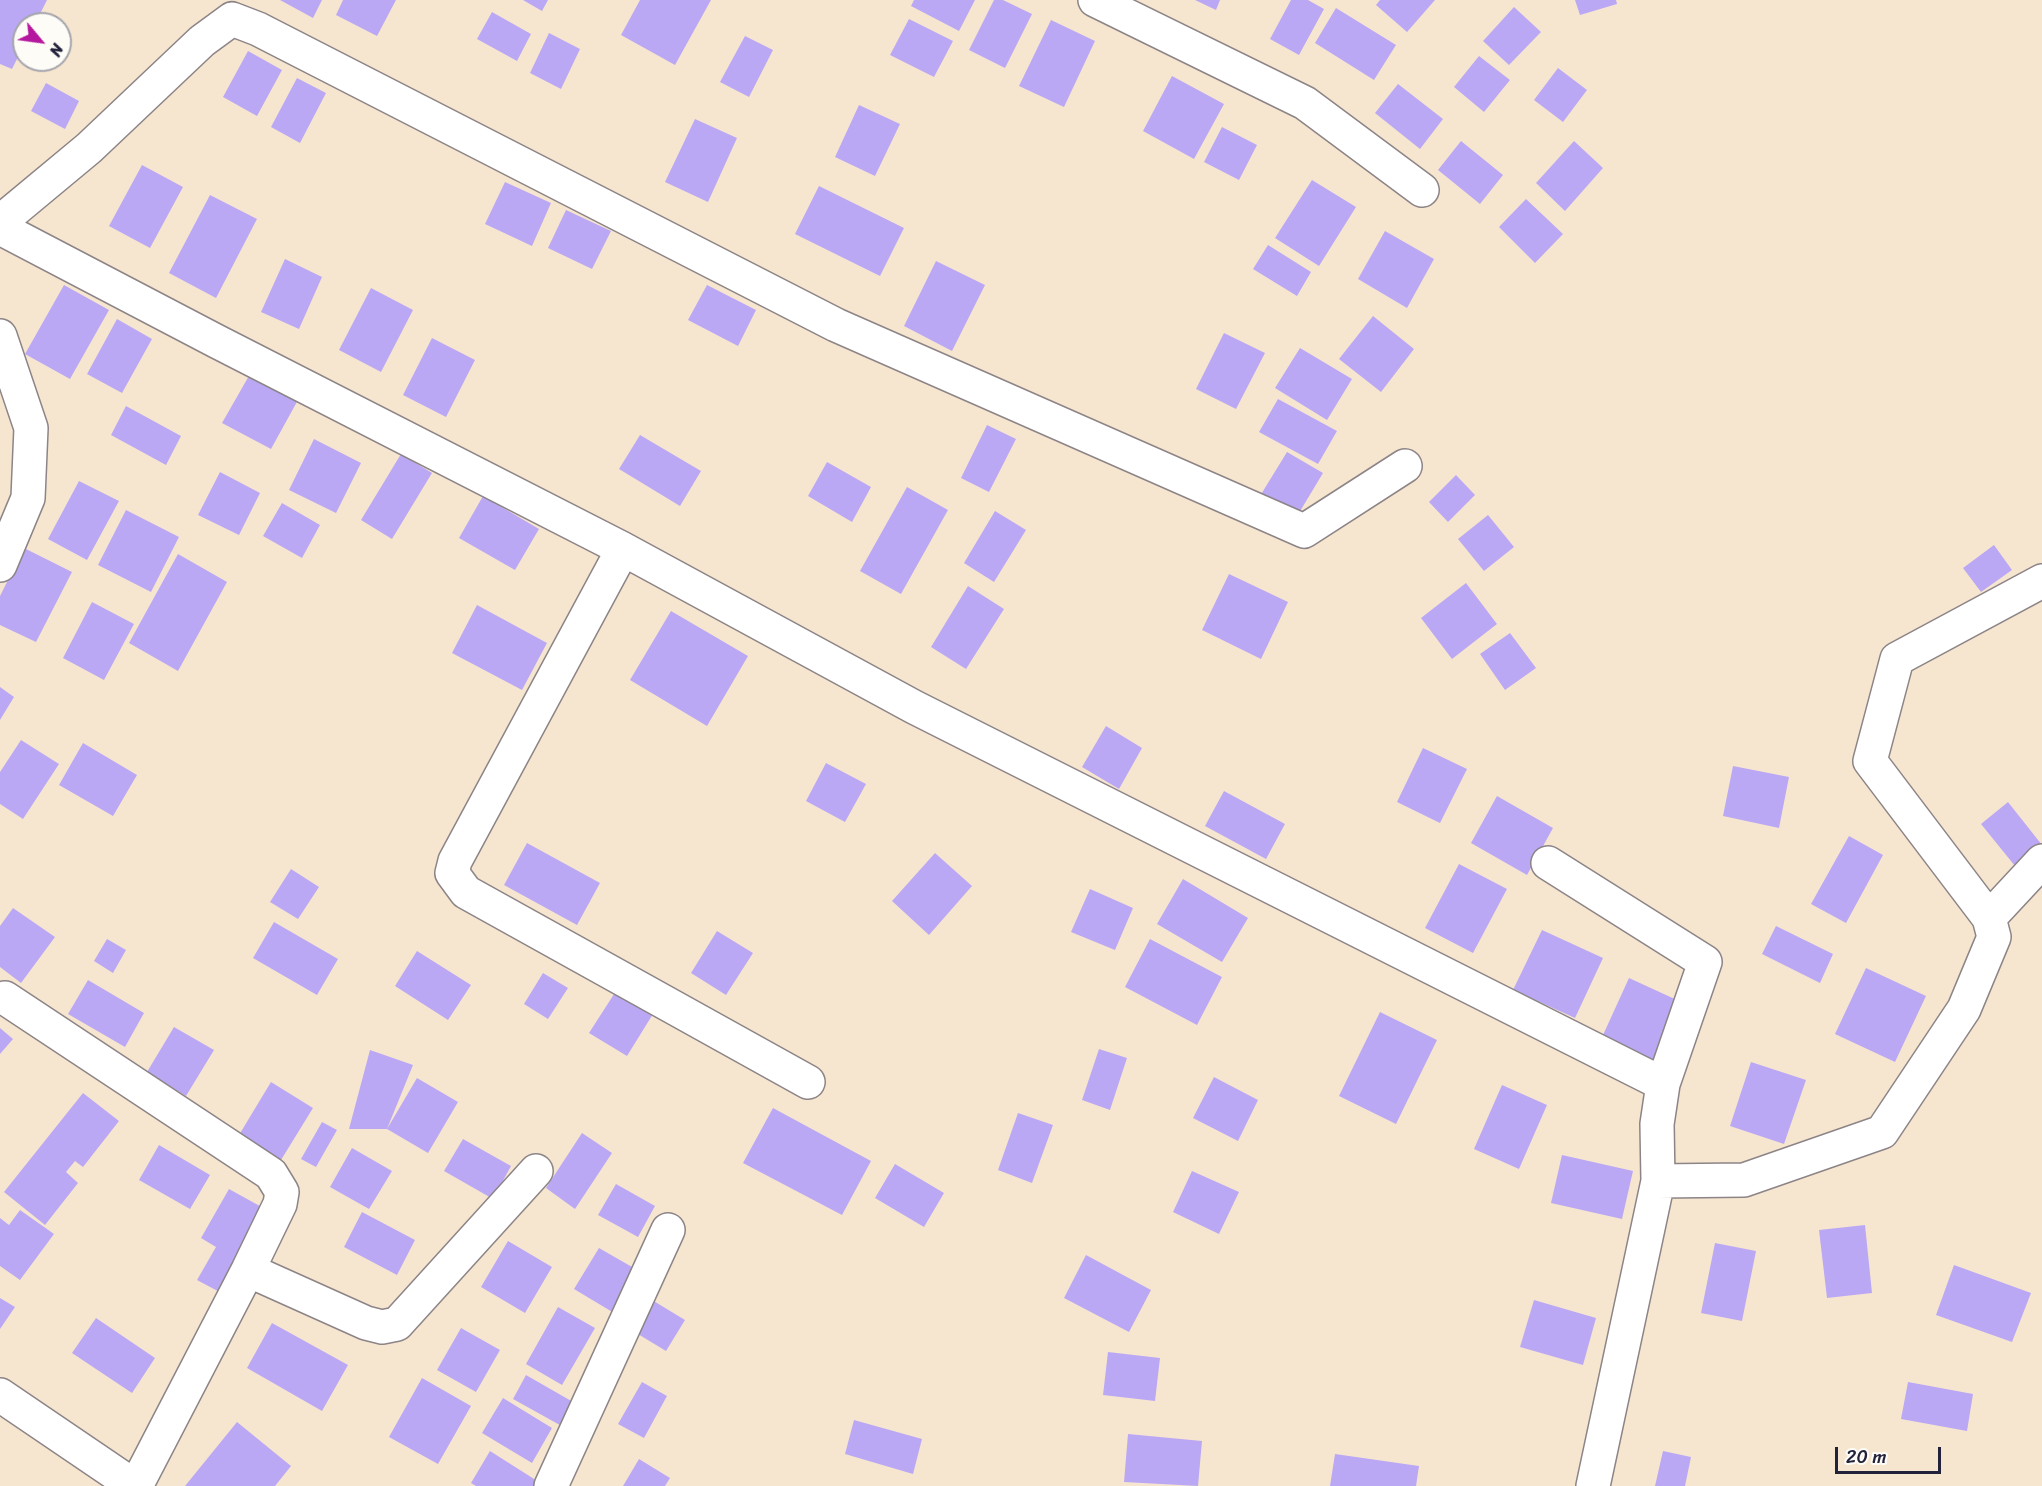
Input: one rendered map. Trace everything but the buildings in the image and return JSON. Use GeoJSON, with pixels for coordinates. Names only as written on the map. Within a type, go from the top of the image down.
{"type":"FeatureCollection","features":[{"type":"Feature","properties":{"kind":"street"},"geometry":{"type":"LineString","coordinates":[[1095,0],[1305,103],[1422,190]]}},
{"type":"Feature","properties":{"kind":"street"},"geometry":{"type":"LineString","coordinates":[[0,222],[89,148],[234,9],[268,34],[836,325],[1304,531],[1405,466]]}},
{"type":"Feature","properties":{"kind":"street"},"geometry":{"type":"LineString","coordinates":[[0,228],[623,549],[914,707],[1664,1084]]}},
{"type":"Feature","properties":{"kind":"street"},"geometry":{"type":"LineString","coordinates":[[0,336],[31,428],[28,498],[0,565]]}},
{"type":"Feature","properties":{"kind":"street"},"geometry":{"type":"LineString","coordinates":[[623,549],[455,861],[452,873],[466,892],[808,1082]]}},
{"type":"Feature","properties":{"kind":"street"},"geometry":{"type":"LineString","coordinates":[[1658,1180],[1744,1180],[1882,1132],[1964,1009],[1994,937],[1989,918],[1870,761],[1897,659],[2042,581]]}},
{"type":"Feature","properties":{"kind":"street"},"geometry":{"type":"LineString","coordinates":[[1989,918],[2042,861]]}},
{"type":"Feature","properties":{"kind":"street"},"geometry":{"type":"LineString","coordinates":[[1548,863],[1705,962],[1664,1084],[1657,1124],[1658,1180],[1593,1486]]}},
{"type":"Feature","properties":{"kind":"street"},"geometry":{"type":"LineString","coordinates":[[0,1395],[135,1486],[248,1270],[280,1204],[282,1192],[271,1174],[5,998]]}},
{"type":"Feature","properties":{"kind":"street"},"geometry":{"type":"LineString","coordinates":[[248,1270],[366,1323],[382,1327],[397,1324],[536,1171]]}},
{"type":"Feature","properties":{"kind":"street"},"geometry":{"type":"LineString","coordinates":[[551,1486],[668,1230]]}}]}
